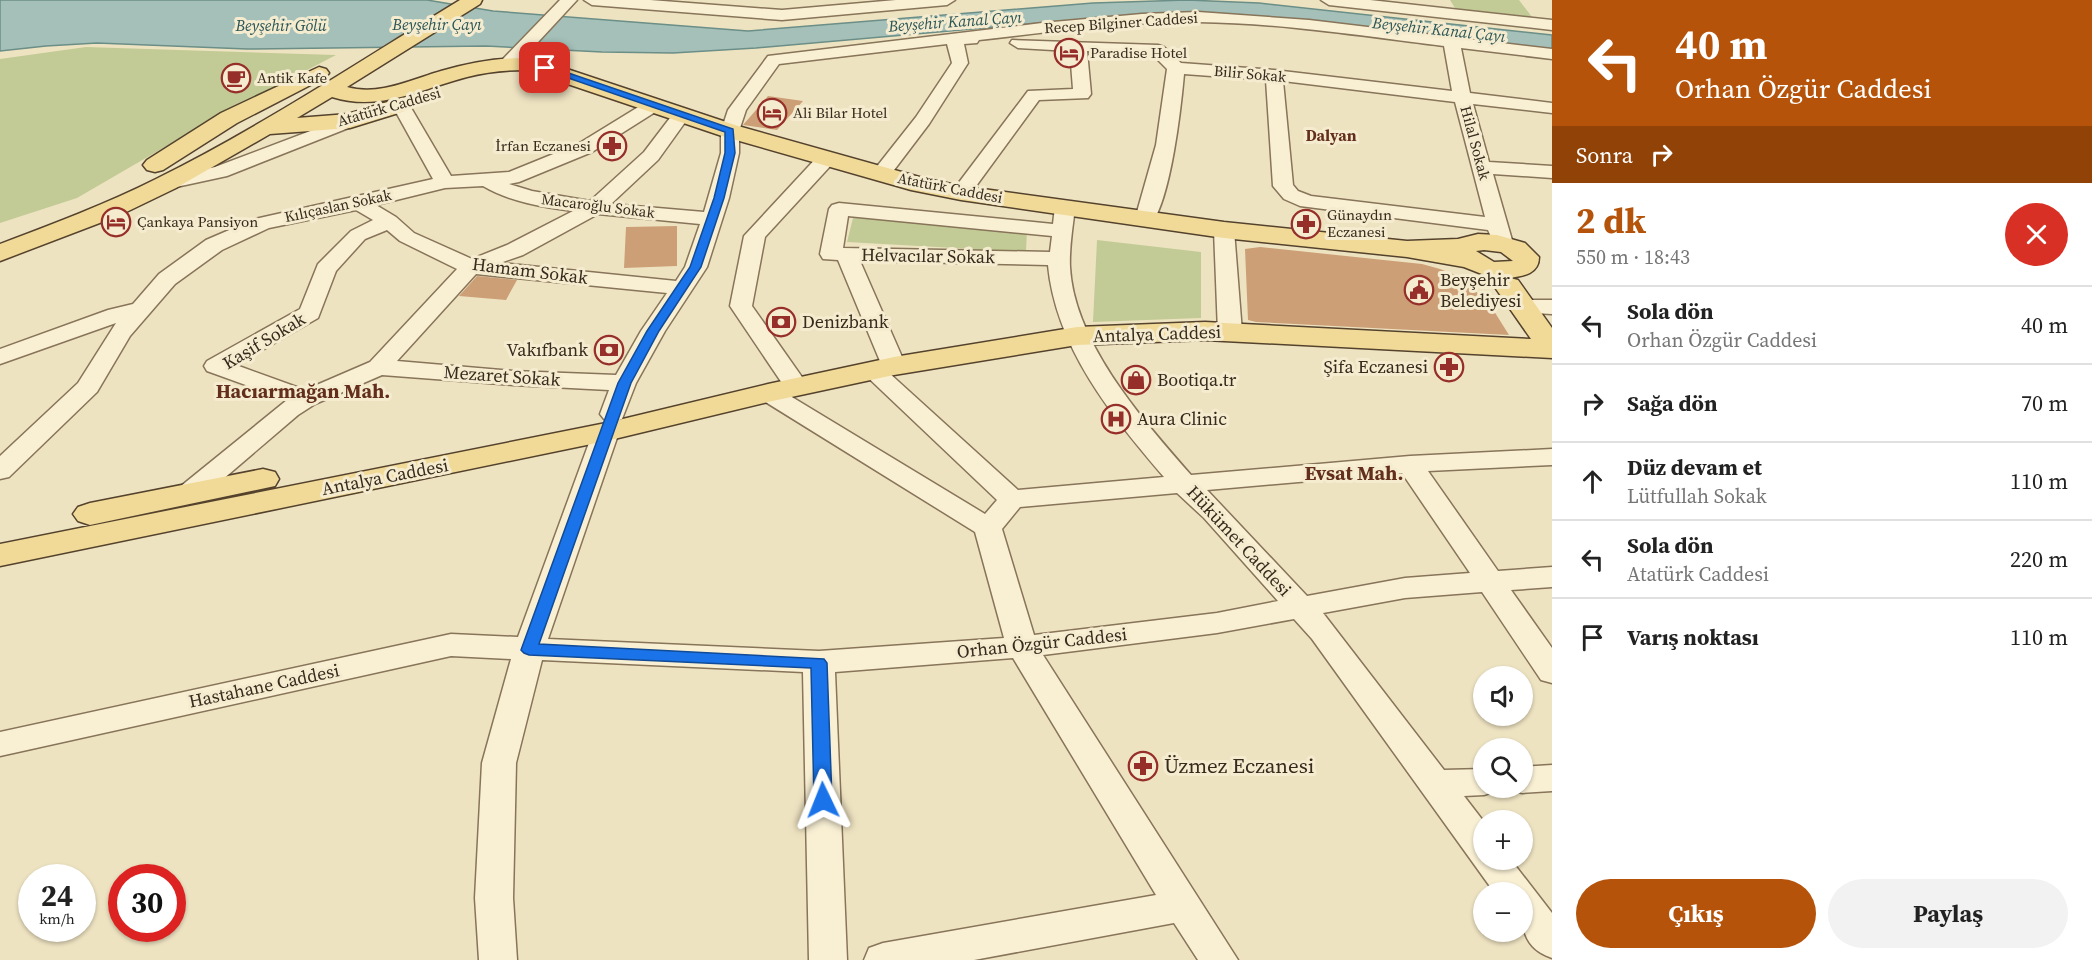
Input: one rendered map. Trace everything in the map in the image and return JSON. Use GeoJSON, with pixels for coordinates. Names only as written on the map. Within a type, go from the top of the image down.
{"type":"FeatureCollection","features":[{"type":"Feature","properties":{"kind":"main road"},"geometry":{"type":"LineString","coordinates":[[0,238],[117,190],[229,118],[339,63],[445,0]]}},
{"type":"Feature","properties":{"kind":"main road"},"geometry":{"type":"LineString","coordinates":[[0,253],[109,211],[167,183],[294,111],[473,0]]}},
{"type":"Feature","properties":{"kind":"main road","name":"Atatürk Caddesi"},"geometry":{"type":"LineString","coordinates":[[229,118],[245,124],[266,127],[350,121],[395,100],[487,77],[513,59],[537,65],[730,131],[881,174],[1064,219],[1145,219],[1505,262]]}},
{"type":"Feature","properties":{"kind":"main road","name":"Atatürk Caddesi"},"geometry":{"type":"LineString","coordinates":[[330,89],[349,96],[395,100]]}},
{"type":"Feature","properties":{"kind":"main road"},"geometry":{"type":"LineString","coordinates":[[252,106],[278,106],[294,111],[342,109],[395,100]]}},
{"type":"Feature","properties":{"kind":"main road"},"geometry":{"type":"LineString","coordinates":[[1552,248],[1505,262],[1552,348]]}},
{"type":"Feature","properties":{"kind":"main road","name":"Antalya Caddesi"},"geometry":{"type":"LineString","coordinates":[[0,555],[610,423],[884,368],[981,350],[1077,336],[1205,331],[1552,348]]}},
{"type":"Feature","properties":{"kind":"main road","name":"Antalya Caddesi"},"geometry":{"type":"LineString","coordinates":[[0,533],[191,492],[610,423]]}},
{"type":"Feature","properties":{"kind":"street"},"geometry":{"type":"LineString","coordinates":[[592,0],[782,15],[832,4],[947,0]]}},
{"type":"Feature","properties":{"kind":"street"},"geometry":{"type":"LineString","coordinates":[[1337,0],[1444,7],[1547,24]]}},
{"type":"Feature","properties":{"kind":"street"},"geometry":{"type":"LineString","coordinates":[[513,59],[564,5]]}},
{"type":"Feature","properties":{"kind":"street"},"geometry":{"type":"LineString","coordinates":[[1531,8],[1547,24]]}},
{"type":"Feature","properties":{"kind":"street"},"geometry":{"type":"LineString","coordinates":[[1142,19],[1158,50],[1176,68],[1171,123],[1156,187],[1145,219]]}},
{"type":"Feature","properties":{"kind":"street","name":"Recep Bilginer Caddesi"},"geometry":{"type":"LineString","coordinates":[[498,960],[494,898],[499,763],[529,650],[624,383],[653,331],[696,267],[730,153],[730,131],[737,110],[774,60],[1142,19],[1252,19],[1552,54]]}},
{"type":"Feature","properties":{"kind":"street"},"geometry":{"type":"LineString","coordinates":[[881,174],[919,127],[960,63],[954,39],[1078,48],[1158,50]]}},
{"type":"Feature","properties":{"kind":"street","name":"Hilal Sokak"},"geometry":{"type":"LineString","coordinates":[[1451,41],[1462,96],[1505,262]]}},
{"type":"Feature","properties":{"kind":"street"},"geometry":{"type":"LineString","coordinates":[[961,193],[1034,95],[1082,94],[1078,48]]}},
{"type":"Feature","properties":{"kind":"street","name":"Bilir Sokak"},"geometry":{"type":"LineString","coordinates":[[1176,68],[1274,75],[1552,108]]}},
{"type":"Feature","properties":{"kind":"street"},"geometry":{"type":"LineString","coordinates":[[1274,75],[1283,186],[1291,195],[1307,202],[1505,262],[1552,307]]}},
{"type":"Feature","properties":{"kind":"street"},"geometry":{"type":"LineString","coordinates":[[395,100],[445,182]]}},
{"type":"Feature","properties":{"kind":"street","name":"Kılıçaslan Sokak"},"geometry":{"type":"LineString","coordinates":[[0,471],[88,387],[120,333],[167,279],[214,245],[262,223],[445,182],[512,178],[585,148],[654,105]]}},
{"type":"Feature","properties":{"kind":"street"},"geometry":{"type":"LineString","coordinates":[[191,492],[306,399],[379,366],[471,267],[515,250],[596,207],[651,156],[682,114]]}},
{"type":"Feature","properties":{"kind":"street"},"geometry":{"type":"LineString","coordinates":[[167,183],[220,172],[350,121]]}},
{"type":"Feature","properties":{"kind":"street"},"geometry":{"type":"LineString","coordinates":[[827,158],[755,236],[741,306],[782,390],[988,528],[1022,647],[1219,960]]}},
{"type":"Feature","properties":{"kind":"street"},"geometry":{"type":"LineString","coordinates":[[1481,167],[1552,172]]}},
{"type":"Feature","properties":{"kind":"street","name":"Macaroğlu Sokak"},"geometry":{"type":"LineString","coordinates":[[488,179],[498,187],[519,195],[596,207],[712,219]]}},
{"type":"Feature","properties":{"kind":"street","name":"Hamam Sokak"},"geometry":{"type":"LineString","coordinates":[[359,203],[388,221],[407,237],[471,267],[682,288]]}},
{"type":"Feature","properties":{"kind":"street"},"geometry":{"type":"LineString","coordinates":[[846,254],[831,254],[838,209],[1064,219]]}},
{"type":"Feature","properties":{"kind":"street","name":"Hükümet Caddesi"},"geometry":{"type":"LineString","coordinates":[[1064,219],[1059,259],[1064,299],[1077,336],[1129,420],[1185,484],[1214,512],[1323,632],[1473,835]]}},
{"type":"Feature","properties":{"kind":"street","name":"Kaşif Sokak"},"geometry":{"type":"LineString","coordinates":[[306,399],[216,366],[310,313],[326,268],[358,235],[388,221]]}},
{"type":"Feature","properties":{"kind":"street"},"geometry":{"type":"LineString","coordinates":[[1224,230],[1230,332]]}},
{"type":"Feature","properties":{"kind":"street","name":"Helvacılar Sokak"},"geometry":{"type":"LineString","coordinates":[[884,368],[846,254],[1059,259]]}},
{"type":"Feature","properties":{"kind":"street"},"geometry":{"type":"LineString","coordinates":[[0,357],[116,315],[141,309]]}},
{"type":"Feature","properties":{"kind":"street","name":"Mezaret Sokak"},"geometry":{"type":"LineString","coordinates":[[379,366],[513,378],[624,383]]}},
{"type":"Feature","properties":{"kind":"street"},"geometry":{"type":"LineString","coordinates":[[884,368],[1012,499]]}},
{"type":"Feature","properties":{"kind":"street"},"geometry":{"type":"LineString","coordinates":[[988,528],[1012,499],[1410,464],[1552,457]]}},
{"type":"Feature","properties":{"kind":"street"},"geometry":{"type":"LineString","coordinates":[[1410,464],[1552,672]]}},
{"type":"Feature","properties":{"kind":"street","name":"Orhan Özgür Caddesi"},"geometry":{"type":"LineString","coordinates":[[529,650],[819,663],[1022,647],[1217,623],[1405,588],[1552,577]]}},
{"type":"Feature","properties":{"kind":"street","name":"Hastahane Caddesi"},"geometry":{"type":"LineString","coordinates":[[0,744],[451,645],[529,650]]}},
{"type":"Feature","properties":{"kind":"street"},"geometry":{"type":"LineString","coordinates":[[819,663],[828,960]]}},
{"type":"Feature","properties":{"kind":"street"},"geometry":{"type":"LineString","coordinates":[[1533,779],[1552,778]]}},
{"type":"Feature","properties":{"kind":"street"},"geometry":{"type":"LineString","coordinates":[[1435,784],[1473,782]]}},
{"type":"Feature","properties":{"kind":"street"},"geometry":{"type":"LineString","coordinates":[[883,960],[1183,906]]}},
{"type":"Feature","properties":{"kind":"street"},"geometry":{"type":"LineString","coordinates":[[1533,917],[1552,942]]}},
{"type":"Feature","properties":{"kind":"green space"},"geometry":{"type":"Polygon","coordinates":[[[1450,0],[1519,0],[1535,21],[1458,13],[1450,0]]]}},
{"type":"Feature","properties":{"kind":"green space"},"geometry":{"type":"Polygon","coordinates":[[[86,47],[336,55],[213,119],[77,198],[0,223],[0,59],[86,47]]]}},
{"type":"Feature","properties":{"kind":"green space"},"geometry":{"type":"Polygon","coordinates":[[[854,214],[1027,230],[1026,252],[847,242],[854,214]]]}},
{"type":"Feature","properties":{"kind":"green space"},"geometry":{"type":"Polygon","coordinates":[[[1097,240],[1201,252],[1201,318],[1093,322],[1097,240]]]}},
{"type":"Feature","properties":{"kind":"water"},"geometry":{"type":"Polygon","coordinates":[[[0,0],[427,0],[493,11],[748,31],[1093,3],[1187,0],[1259,3],[1552,35],[1552,49],[1281,19],[1132,15],[756,48],[673,53],[486,46],[247,49],[97,43],[0,51],[0,0]]]}},
{"type":"Feature","properties":{"kind":"building","name":"Ali Bilar Hotel"},"geometry":{"type":"Polygon","coordinates":[[[768,96],[803,101],[777,130],[743,125],[768,96]]]}},
{"type":"Feature","properties":{"kind":"building"},"geometry":{"type":"Polygon","coordinates":[[[677,226],[677,266],[624,268],[626,227],[677,226]]]}},
{"type":"Feature","properties":{"kind":"building","name":"Beyşehir Belediyesi"},"geometry":{"type":"Polygon","coordinates":[[[1260,247],[1422,264],[1440,269],[1458,276],[1489,303],[1509,335],[1248,320],[1245,249],[1260,247]]]}},
{"type":"Feature","properties":{"kind":"building"},"geometry":{"type":"Polygon","coordinates":[[[477,276],[517,280],[506,300],[459,296],[477,276]]]}},
{"type":"Feature","properties":{"kind":"place","name":"Paradise Hotel"},"geometry":{"type":"Point","coordinates":[1069,53]}},
{"type":"Feature","properties":{"kind":"place","name":"Antik Kafe"},"geometry":{"type":"Point","coordinates":[236,78]}},
{"type":"Feature","properties":{"kind":"place","name":"Ali Bilar Hotel"},"geometry":{"type":"Point","coordinates":[772,113]}},
{"type":"Feature","properties":{"kind":"place","name":"İrfan Eczanesi"},"geometry":{"type":"Point","coordinates":[612,146]}},
{"type":"Feature","properties":{"kind":"place","name":"Çankaya Pansiyon"},"geometry":{"type":"Point","coordinates":[116,222]}},
{"type":"Feature","properties":{"kind":"place","name":"Günaydın Eczanesi"},"geometry":{"type":"Point","coordinates":[1306,224]}},
{"type":"Feature","properties":{"kind":"place","name":"Beyşehir Belediyesi"},"geometry":{"type":"Point","coordinates":[1419,290]}},
{"type":"Feature","properties":{"kind":"place","name":"Denizbank"},"geometry":{"type":"Point","coordinates":[781,322]}},
{"type":"Feature","properties":{"kind":"place","name":"Vakıfbank"},"geometry":{"type":"Point","coordinates":[609,350]}},
{"type":"Feature","properties":{"kind":"place","name":"Şifa Eczanesi"},"geometry":{"type":"Point","coordinates":[1449,367]}},
{"type":"Feature","properties":{"kind":"place","name":"Bootiqa.tr"},"geometry":{"type":"Point","coordinates":[1136,380]}},
{"type":"Feature","properties":{"kind":"place","name":"Aura Clinic"},"geometry":{"type":"Point","coordinates":[1116,419]}},
{"type":"Feature","properties":{"kind":"place","name":"Üzmez Eczanesi"},"geometry":{"type":"Point","coordinates":[1143,766]}},
{"type":"Feature","properties":{"kind":"district","name":"Dalyan"},"geometry":{"type":"Point","coordinates":[1331,135]}},
{"type":"Feature","properties":{"kind":"district","name":"Hacıarmağan Mah."},"geometry":{"type":"Point","coordinates":[303,391]}},
{"type":"Feature","properties":{"kind":"district","name":"Evsat Mah."},"geometry":{"type":"Point","coordinates":[1354,473]}},
{"type":"Feature","properties":{"kind":"route"},"geometry":{"type":"LineString","coordinates":[[545,68],[730,131],[730,153],[719,198],[696,267],[653,331],[624,383],[529,650],[819,663],[823,800]]}},
{"type":"Feature","properties":{"kind":"water label","name":"Beyşehir Kanal Çayı"},"geometry":{"type":"Point","coordinates":[955,21]}},
{"type":"Feature","properties":{"kind":"water label","name":"Beyşehir Çayı"},"geometry":{"type":"Point","coordinates":[437,24]}},
{"type":"Feature","properties":{"kind":"water label","name":"Beyşehir Gölü"},"geometry":{"type":"Point","coordinates":[281,25]}},
{"type":"Feature","properties":{"kind":"water label","name":"Beyşehir Kanal Çayı"},"geometry":{"type":"Point","coordinates":[1439,29]}}]}
